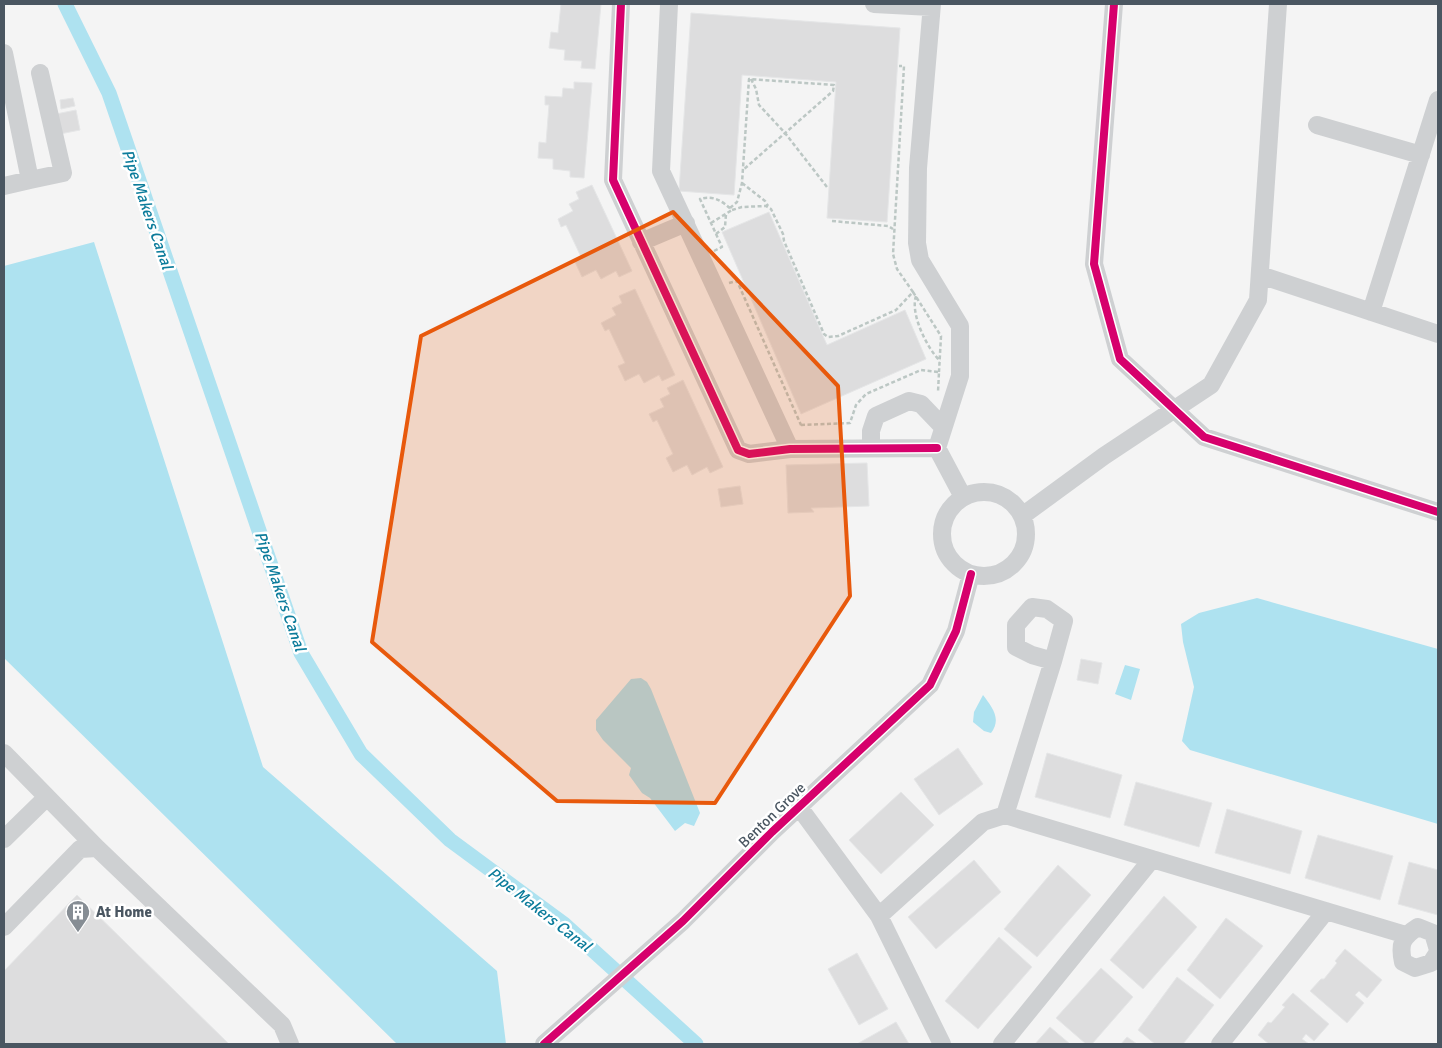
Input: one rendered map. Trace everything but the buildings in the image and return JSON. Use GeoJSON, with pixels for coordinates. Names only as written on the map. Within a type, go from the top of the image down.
{"type":"FeatureCollection","features":[{"type":"Feature","properties":{"kind":"street"},"geometry":{"type":"LineString","coordinates":[[621,4],[613,180],[738,450],[748,454],[788,445],[937,448]]}},
{"type":"Feature","properties":{"kind":"street"},"geometry":{"type":"LineString","coordinates":[[669,4],[661,171],[788,445]]}},
{"type":"Feature","properties":{"kind":"street"},"geometry":{"type":"LineString","coordinates":[[876,4],[931,6],[918,168],[917,243],[920,260],[960,326],[960,376],[937,448],[963,497]]}},
{"type":"Feature","properties":{"kind":"street"},"geometry":{"type":"LineString","coordinates":[[1114,4],[1094,264],[1120,359],[1204,437],[1438,512]]}},
{"type":"Feature","properties":{"kind":"street"},"geometry":{"type":"LineString","coordinates":[[1022,516],[1104,456],[1211,385],[1258,300],[1278,4]]}},
{"type":"Feature","properties":{"kind":"street"},"geometry":{"type":"LineString","coordinates":[[4,53],[30,180]]}},
{"type":"Feature","properties":{"kind":"street"},"geometry":{"type":"LineString","coordinates":[[4,186],[63,173],[40,73]]}},
{"type":"Feature","properties":{"kind":"street"},"geometry":{"type":"LineString","coordinates":[[1371,312],[1438,100]]}},
{"type":"Feature","properties":{"kind":"street"},"geometry":{"type":"LineString","coordinates":[[1316,125],[1421,154]]}},
{"type":"Feature","properties":{"kind":"street"},"geometry":{"type":"LineString","coordinates":[[641,242],[686,223]]}},
{"type":"Feature","properties":{"kind":"street"},"geometry":{"type":"LineString","coordinates":[[1260,275],[1438,334]]}},
{"type":"Feature","properties":{"kind":"street"},"geometry":{"type":"LineString","coordinates":[[871,448],[871,431],[876,416],[909,402],[921,404],[943,427]]}},
{"type":"Feature","properties":{"kind":"street"},"geometry":{"type":"LineString","coordinates":[[976,492],[990,492],[1003,496],[1014,505],[1022,516],[1026,530],[1025,544],[1019,556],[1010,567],[998,573],[984,576],[970,574],[958,567],[949,557],[943,544],[942,531],[945,517],[952,505],[963,497],[976,492]]}},
{"type":"Feature","properties":{"kind":"street","name":"Benton Grove"},"geometry":{"type":"LineString","coordinates":[[544,1044],[683,921],[799,807],[930,685],[956,631],[970,574]]}},
{"type":"Feature","properties":{"kind":"street"},"geometry":{"type":"LineString","coordinates":[[1005,815],[1053,661]]}},
{"type":"Feature","properties":{"kind":"street"},"geometry":{"type":"LineString","coordinates":[[4,753],[97,848],[282,1025],[290,1044]]}},
{"type":"Feature","properties":{"kind":"street"},"geometry":{"type":"LineString","coordinates":[[4,839],[47,797]]}},
{"type":"Feature","properties":{"kind":"street"},"geometry":{"type":"LineString","coordinates":[[799,807],[879,916],[942,1044]]}},
{"type":"Feature","properties":{"kind":"street"},"geometry":{"type":"LineString","coordinates":[[879,916],[983,822],[1005,815],[1406,934]]}},
{"type":"Feature","properties":{"kind":"street"},"geometry":{"type":"LineString","coordinates":[[4,927],[80,850],[97,848]]}},
{"type":"Feature","properties":{"kind":"street"},"geometry":{"type":"LineString","coordinates":[[1002,1044],[1152,859]]}},
{"type":"Feature","properties":{"kind":"street"},"geometry":{"type":"LineString","coordinates":[[1220,1044],[1326,911]]}},
{"type":"Feature","properties":{"kind":"street"},"geometry":{"type":"LineString","coordinates":[[1418,927],[1435,934],[1438,951],[1430,963],[1415,968],[1403,962],[1400,950],[1406,934],[1418,927]]}},
{"type":"Feature","properties":{"kind":"path"},"geometry":{"type":"LineString","coordinates":[[899,66],[904,66],[892,242],[894,263],[940,331],[939,372]]}},
{"type":"Feature","properties":{"kind":"path"},"geometry":{"type":"LineString","coordinates":[[751,79],[756,89],[759,105],[785,133],[827,187]]}},
{"type":"Feature","properties":{"kind":"path"},"geometry":{"type":"LineString","coordinates":[[743,170],[833,91],[834,85],[751,79]]}},
{"type":"Feature","properties":{"kind":"path"},"geometry":{"type":"LineString","coordinates":[[711,223],[726,214],[737,202],[742,183],[748,80],[751,79]]}},
{"type":"Feature","properties":{"kind":"path"},"geometry":{"type":"LineString","coordinates":[[742,183],[765,201],[771,209],[824,334],[828,337],[838,336],[896,310],[914,294]]}},
{"type":"Feature","properties":{"kind":"path"},"geometry":{"type":"LineString","coordinates":[[702,256],[722,247],[700,199],[717,199],[731,209],[759,206],[769,208]]}},
{"type":"Feature","properties":{"kind":"path"},"geometry":{"type":"LineString","coordinates":[[716,234],[725,227],[726,214]]}},
{"type":"Feature","properties":{"kind":"path"},"geometry":{"type":"LineString","coordinates":[[832,222],[888,226],[893,229]]}},
{"type":"Feature","properties":{"kind":"path"},"geometry":{"type":"LineString","coordinates":[[716,288],[737,281],[800,425],[788,445]]}},
{"type":"Feature","properties":{"kind":"path"},"geometry":{"type":"LineString","coordinates":[[914,294],[916,316],[933,355],[940,361]]}},
{"type":"Feature","properties":{"kind":"highlighted area"},"geometry":{"type":"Polygon","coordinates":[[[673,212],[838,386],[850,596],[715,803],[557,801],[372,642],[421,336],[673,212]]]}},
{"type":"Feature","properties":{"kind":"water"},"geometry":{"type":"Polygon","coordinates":[[[94,242],[263,767],[497,971],[506,1044],[397,1044],[4,658],[4,266],[94,242]]]}},
{"type":"Feature","properties":{"kind":"water"},"geometry":{"type":"Polygon","coordinates":[[[1257,598],[1438,649],[1438,824],[1190,750],[1182,741],[1194,687],[1183,642],[1181,624],[1199,613],[1257,598]]]}},
{"type":"Feature","properties":{"kind":"water"},"geometry":{"type":"Polygon","coordinates":[[[1125,665],[1140,669],[1131,700],[1115,694],[1125,665]]]}},
{"type":"Feature","properties":{"kind":"water"},"geometry":{"type":"Polygon","coordinates":[[[641,678],[647,682],[651,689],[700,813],[694,826],[685,823],[675,831],[650,798],[642,793],[629,775],[631,768],[603,740],[596,730],[596,720],[631,679],[641,678]]]}},
{"type":"Feature","properties":{"kind":"water"},"geometry":{"type":"Polygon","coordinates":[[[983,695],[996,718],[996,723],[991,733],[984,731],[973,722],[974,712],[983,695]]]}},
{"type":"Feature","properties":{"kind":"waterway","name":"Pipe Makers Canal"},"geometry":{"type":"LineString","coordinates":[[65,4],[109,93],[301,653],[361,754],[450,840],[564,924],[696,1044]]}},
{"type":"Feature","properties":{"kind":"cycle path"},"geometry":{"type":"LineString","coordinates":[[621,4],[613,180],[738,450],[749,454],[790,449],[937,448]]}},
{"type":"Feature","properties":{"kind":"cycle path"},"geometry":{"type":"LineString","coordinates":[[1114,4],[1094,264],[1120,359],[1204,437],[1438,512]]}},
{"type":"Feature","properties":{"kind":"cycle path"},"geometry":{"type":"LineString","coordinates":[[544,1044],[683,921],[772,832],[930,685],[956,631],[971,574]]}},
{"type":"Feature","properties":{"kind":"place","name":"At Home"},"geometry":{"type":"Point","coordinates":[78,933]}}]}
